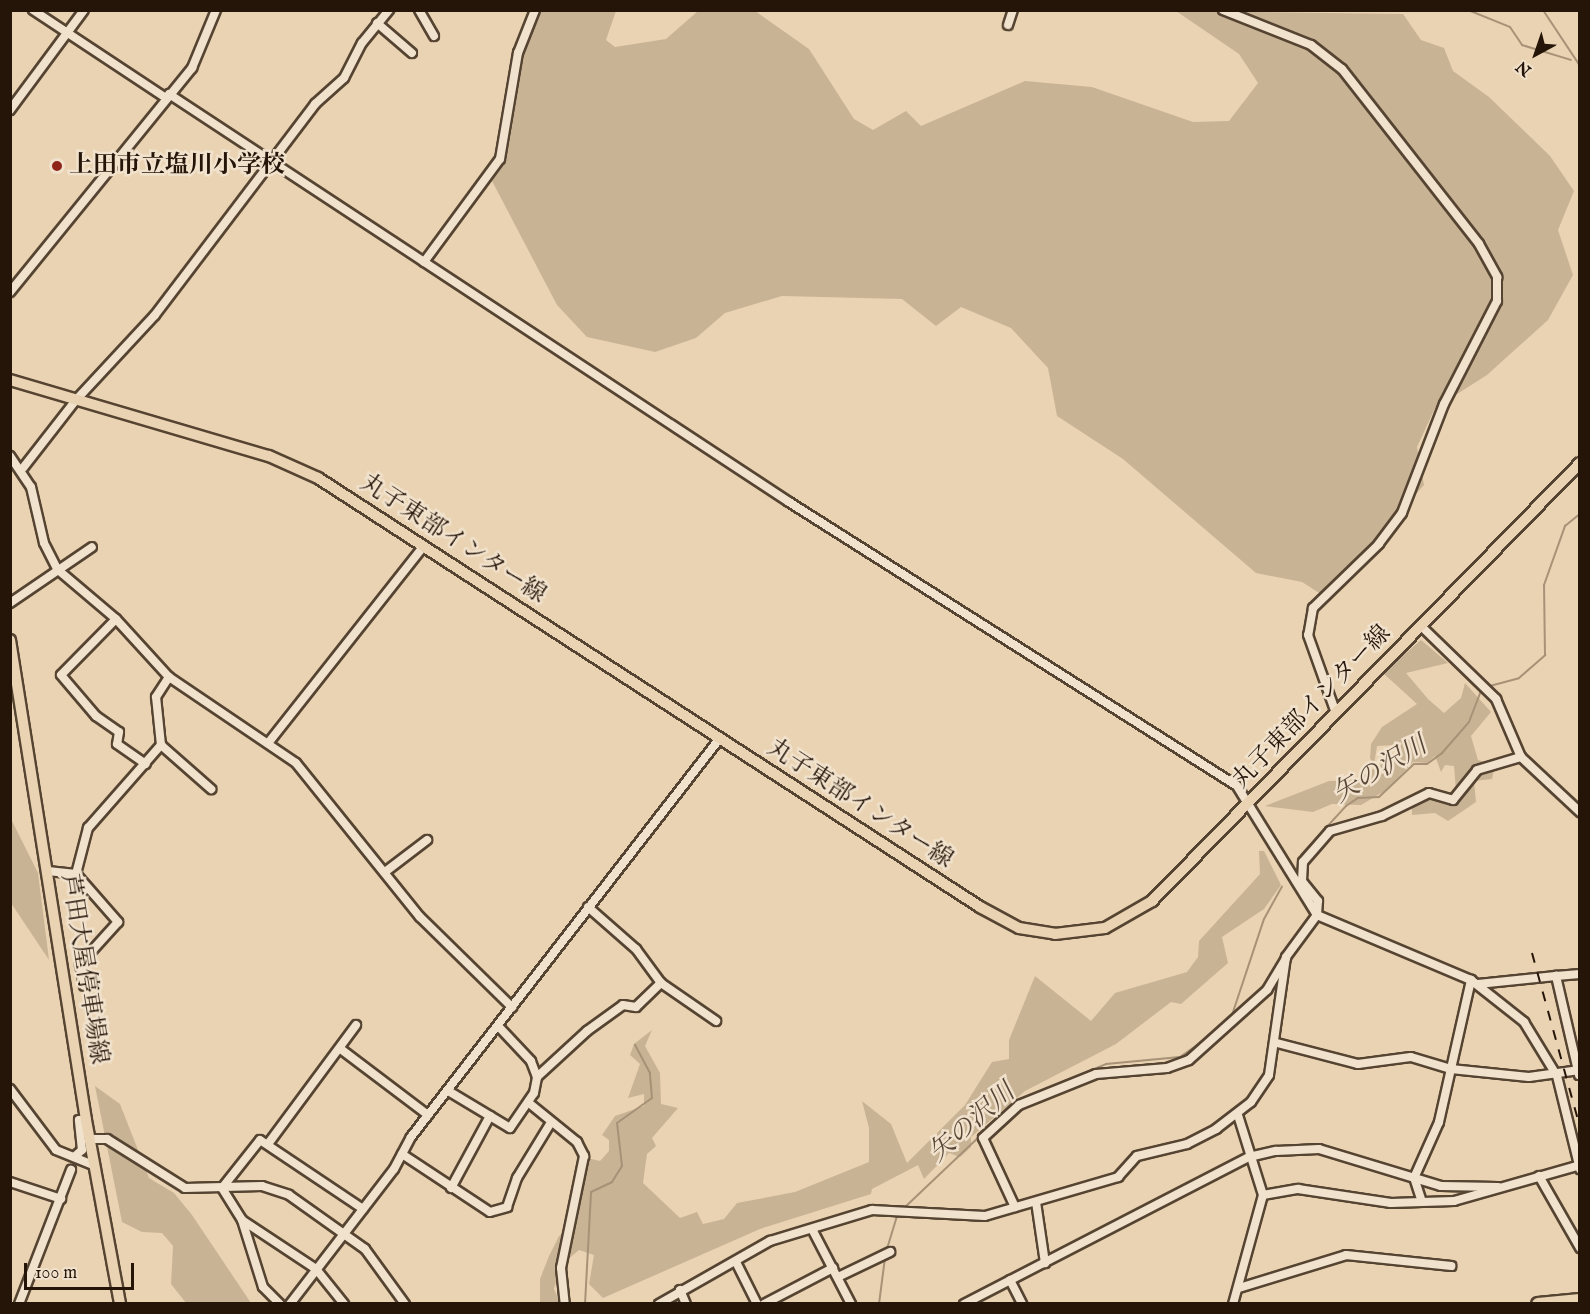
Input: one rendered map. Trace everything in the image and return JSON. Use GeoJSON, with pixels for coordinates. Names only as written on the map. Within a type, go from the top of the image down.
{"type":"FeatureCollection","features":[{"type":"Feature","properties":{"kind":"highway"},"geometry":{"type":"LineString","coordinates":[[1538,1304],[1573,1301]]}},
{"type":"Feature","properties":{"kind":"main road","name":"丸子東部インター線"},"geometry":{"type":"LineString","coordinates":[[10,380],[287,464],[424,546],[996,916],[1045,933],[1094,931],[1139,912],[1250,802],[1580,463]]}},
{"type":"Feature","properties":{"kind":"main road","name":"芦田大屋停車場線"},"geometry":{"type":"LineString","coordinates":[[10,640],[93,1165],[120,1304]]}},
{"type":"Feature","properties":{"kind":"street"},"geometry":{"type":"LineString","coordinates":[[33,10],[231,139],[275,161],[789,502],[1210,768],[1250,802],[1303,900],[1317,915],[1474,982],[1524,1022],[1557,1076],[1579,1166],[1498,1186],[1454,1201],[1422,1202],[1298,1189],[1263,1195]]}},
{"type":"Feature","properties":{"kind":"street"},"geometry":{"type":"LineString","coordinates":[[10,110],[84,10]]}},
{"type":"Feature","properties":{"kind":"street"},"geometry":{"type":"LineString","coordinates":[[10,292],[192,68],[216,10]]}},
{"type":"Feature","properties":{"kind":"street"},"geometry":{"type":"LineString","coordinates":[[23,468],[76,400],[155,315],[275,161],[315,104],[344,78],[377,23],[389,10]]}},
{"type":"Feature","properties":{"kind":"street"},"geometry":{"type":"LineString","coordinates":[[420,10],[434,36]]}},
{"type":"Feature","properties":{"kind":"street"},"geometry":{"type":"LineString","coordinates":[[424,262],[500,159],[518,53],[535,10]]}},
{"type":"Feature","properties":{"kind":"street"},"geometry":{"type":"LineString","coordinates":[[1008,24],[1013,10]]}},
{"type":"Feature","properties":{"kind":"street"},"geometry":{"type":"LineString","coordinates":[[1223,10],[1311,45],[1342,69],[1479,244],[1497,277],[1497,301],[1444,404],[1402,513],[1379,544],[1312,608],[1308,635],[1336,713]]}},
{"type":"Feature","properties":{"kind":"street"},"geometry":{"type":"LineString","coordinates":[[377,23],[412,53]]}},
{"type":"Feature","properties":{"kind":"street"},"geometry":{"type":"LineString","coordinates":[[10,456],[23,468],[57,569],[116,619],[169,677],[268,742],[309,776],[453,954],[512,1007]]}},
{"type":"Feature","properties":{"kind":"street"},"geometry":{"type":"LineString","coordinates":[[268,742],[424,546]]}},
{"type":"Feature","properties":{"kind":"street"},"geometry":{"type":"LineString","coordinates":[[10,603],[92,547]]}},
{"type":"Feature","properties":{"kind":"street"},"geometry":{"type":"LineString","coordinates":[[116,619],[61,675],[96,716],[119,732],[117,744],[146,764]]}},
{"type":"Feature","properties":{"kind":"street"},"geometry":{"type":"LineString","coordinates":[[1421,626],[1496,699],[1521,757],[1580,812]]}},
{"type":"Feature","properties":{"kind":"street"},"geometry":{"type":"LineString","coordinates":[[169,677],[156,697],[161,745],[211,789]]}},
{"type":"Feature","properties":{"kind":"street"},"geometry":{"type":"LineString","coordinates":[[290,1304],[363,1209],[428,1116],[450,1092],[500,1028],[512,1007],[720,738]]}},
{"type":"Feature","properties":{"kind":"street"},"geometry":{"type":"LineString","coordinates":[[76,874],[88,828],[161,745]]}},
{"type":"Feature","properties":{"kind":"street"},"geometry":{"type":"LineString","coordinates":[[1016,1208],[983,1137],[1019,1105],[1096,1074],[1167,1068],[1189,1060],[1267,990],[1286,957],[1317,915],[1318,901],[1302,880],[1303,862],[1330,831],[1382,816],[1428,792],[1453,800],[1477,770],[1521,757]]}},
{"type":"Feature","properties":{"kind":"street"},"geometry":{"type":"LineString","coordinates":[[385,872],[428,840]]}},
{"type":"Feature","properties":{"kind":"street"},"geometry":{"type":"LineString","coordinates":[[48,871],[76,874],[118,922],[80,964],[84,986]]}},
{"type":"Feature","properties":{"kind":"street"},"geometry":{"type":"LineString","coordinates":[[588,908],[636,949],[661,983],[716,1021]]}},
{"type":"Feature","properties":{"kind":"street"},"geometry":{"type":"LineString","coordinates":[[659,1304],[680,1290],[736,1262],[754,1247],[812,1229],[898,1207],[985,1216],[1036,1202],[1090,1180],[1118,1177],[1137,1156],[1187,1144],[1238,1115],[1263,1088],[1277,1043],[1286,957]]}},
{"type":"Feature","properties":{"kind":"street"},"geometry":{"type":"LineString","coordinates":[[1474,982],[1580,974]]}},
{"type":"Feature","properties":{"kind":"street"},"geometry":{"type":"LineString","coordinates":[[1277,1043],[1358,1064],[1411,1058],[1451,1069],[1557,1076],[1579,1072],[1556,976]]}},
{"type":"Feature","properties":{"kind":"street"},"geometry":{"type":"LineString","coordinates":[[1422,1202],[1414,1178],[1439,1122],[1474,982]]}},
{"type":"Feature","properties":{"kind":"street"},"geometry":{"type":"LineString","coordinates":[[450,1092],[510,1128],[529,1103],[537,1077],[587,1031],[623,1005],[636,1007],[661,983]]}},
{"type":"Feature","properties":{"kind":"street"},"geometry":{"type":"LineString","coordinates":[[268,1144],[342,1050],[356,1025]]}},
{"type":"Feature","properties":{"kind":"street"},"geometry":{"type":"LineString","coordinates":[[500,1028],[531,1061],[537,1077]]}},
{"type":"Feature","properties":{"kind":"street"},"geometry":{"type":"LineString","coordinates":[[342,1050],[428,1116]]}},
{"type":"Feature","properties":{"kind":"street"},"geometry":{"type":"LineString","coordinates":[[11,1090],[56,1150],[93,1165]]}},
{"type":"Feature","properties":{"kind":"street"},"geometry":{"type":"LineString","coordinates":[[529,1103],[550,1124],[577,1142],[584,1156],[561,1268],[565,1304]]}},
{"type":"Feature","properties":{"kind":"street"},"geometry":{"type":"LineString","coordinates":[[1232,1303],[1239,1288],[1263,1195],[1249,1157],[1238,1115]]}},
{"type":"Feature","properties":{"kind":"street"},"geometry":{"type":"LineString","coordinates":[[451,1188],[490,1116]]}},
{"type":"Feature","properties":{"kind":"street"},"geometry":{"type":"LineString","coordinates":[[74,1157],[82,1150],[79,1120],[86,1120]]}},
{"type":"Feature","properties":{"kind":"street"},"geometry":{"type":"LineString","coordinates":[[402,1154],[490,1212],[507,1207],[517,1178],[550,1124]]}},
{"type":"Feature","properties":{"kind":"street"},"geometry":{"type":"LineString","coordinates":[[90,1139],[107,1139],[178,1185],[276,1188],[345,1232],[365,1250],[405,1304]]}},
{"type":"Feature","properties":{"kind":"street"},"geometry":{"type":"LineString","coordinates":[[222,1188],[260,1140],[324,1188],[363,1209]]}},
{"type":"Feature","properties":{"kind":"street"},"geometry":{"type":"LineString","coordinates":[[964,1304],[1249,1157],[1319,1149],[1441,1186],[1498,1186]]}},
{"type":"Feature","properties":{"kind":"street"},"geometry":{"type":"LineString","coordinates":[[19,1304],[71,1170]]}},
{"type":"Feature","properties":{"kind":"street"},"geometry":{"type":"LineString","coordinates":[[1539,1176],[1580,1248]]}},
{"type":"Feature","properties":{"kind":"street"},"geometry":{"type":"LineString","coordinates":[[10,1182],[61,1199]]}},
{"type":"Feature","properties":{"kind":"street"},"geometry":{"type":"LineString","coordinates":[[222,1188],[242,1220],[263,1287],[280,1304]]}},
{"type":"Feature","properties":{"kind":"street"},"geometry":{"type":"LineString","coordinates":[[1036,1202],[1045,1263]]}},
{"type":"Feature","properties":{"kind":"street"},"geometry":{"type":"LineString","coordinates":[[242,1220],[316,1269],[344,1304]]}},
{"type":"Feature","properties":{"kind":"street"},"geometry":{"type":"LineString","coordinates":[[812,1229],[851,1304]]}},
{"type":"Feature","properties":{"kind":"street"},"geometry":{"type":"LineString","coordinates":[[838,1277],[887,1253]]}},
{"type":"Feature","properties":{"kind":"street"},"geometry":{"type":"LineString","coordinates":[[1239,1288],[1346,1255],[1451,1266]]}},
{"type":"Feature","properties":{"kind":"street"},"geometry":{"type":"LineString","coordinates":[[736,1262],[757,1304]]}},
{"type":"Feature","properties":{"kind":"street"},"geometry":{"type":"LineString","coordinates":[[764,1304],[833,1268]]}},
{"type":"Feature","properties":{"kind":"street"},"geometry":{"type":"LineString","coordinates":[[1010,1280],[1022,1304]]}},
{"type":"Feature","properties":{"kind":"street"},"geometry":{"type":"LineString","coordinates":[[680,1290],[686,1304]]}},
{"type":"Feature","properties":{"kind":"street"},"geometry":{"type":"LineString","coordinates":[[1573,1301],[1580,1291]]}},
{"type":"Feature","properties":{"kind":"shaded area"},"geometry":{"type":"Polygon","coordinates":[[[531,11],[616,11],[606,40],[615,47],[666,39],[698,11],[755,11],[809,49],[854,119],[873,130],[906,111],[921,126],[1025,81],[1092,87],[1193,122],[1229,121],[1258,83],[1239,54],[1176,11],[1403,14],[1421,40],[1444,48],[1453,71],[1489,97],[1550,156],[1574,191],[1558,230],[1573,275],[1548,320],[1487,375],[1435,408],[1417,447],[1424,485],[1324,596],[1302,582],[1256,573],[1123,459],[1057,416],[1048,368],[1011,328],[961,307],[936,326],[902,299],[782,296],[725,313],[696,338],[655,352],[587,337],[557,305],[492,181],[504,165],[510,139],[531,11]]]}},
{"type":"Feature","properties":{"kind":"shaded area"},"geometry":{"type":"Polygon","coordinates":[[[1421,640],[1448,663],[1406,673],[1428,699],[1444,713],[1461,698],[1465,683],[1491,712],[1471,736],[1478,760],[1495,765],[1492,779],[1474,781],[1476,802],[1448,821],[1435,813],[1412,815],[1412,807],[1426,798],[1457,804],[1454,766],[1445,765],[1441,772],[1435,756],[1427,763],[1413,762],[1388,789],[1361,805],[1332,804],[1313,812],[1265,806],[1329,781],[1356,780],[1402,751],[1397,745],[1377,746],[1374,765],[1370,758],[1371,744],[1382,727],[1417,704],[1383,673],[1421,640]]]}},
{"type":"Feature","properties":{"kind":"shaded area"},"geometry":{"type":"Polygon","coordinates":[[[11,819],[38,873],[49,960],[11,903],[11,819]]]}},
{"type":"Feature","properties":{"kind":"shaded area"},"geometry":{"type":"Polygon","coordinates":[[[1259,851],[1264,851],[1281,885],[1264,909],[1222,937],[1228,963],[1181,1004],[1171,1002],[1116,1044],[1025,1091],[971,1137],[971,1147],[960,1157],[949,1153],[924,1179],[918,1165],[872,1189],[871,1194],[760,1229],[603,1298],[589,1284],[594,1255],[579,1250],[560,1266],[554,1289],[560,1303],[540,1303],[540,1279],[549,1256],[559,1236],[574,1225],[587,1158],[600,1161],[609,1151],[609,1140],[602,1135],[615,1116],[644,1106],[644,1094],[628,1098],[640,1064],[630,1055],[634,1044],[652,1030],[645,1046],[660,1073],[661,1104],[678,1108],[652,1138],[656,1146],[647,1154],[643,1183],[680,1218],[697,1212],[703,1224],[724,1219],[737,1203],[795,1192],[869,1162],[869,1128],[862,1101],[891,1124],[907,1163],[965,1105],[992,1062],[1009,1059],[1009,1040],[1035,976],[1091,1021],[1115,993],[1187,972],[1198,957],[1199,941],[1260,874],[1259,851]]]}},
{"type":"Feature","properties":{"kind":"shaded area"},"geometry":{"type":"Polygon","coordinates":[[[95,1086],[120,1104],[149,1178],[174,1193],[192,1215],[251,1303],[186,1303],[171,1284],[173,1246],[162,1233],[142,1232],[122,1222],[95,1086]]]}},
{"type":"Feature","properties":{"kind":"waterway"},"geometry":{"type":"LineString","coordinates":[[1468,10],[1510,27],[1522,45],[1571,60]]}},
{"type":"Feature","properties":{"kind":"waterway","name":"矢の沢川"},"geometry":{"type":"LineString","coordinates":[[1543,10],[1580,66]]}},
{"type":"Feature","properties":{"kind":"waterway","name":"矢の沢川"},"geometry":{"type":"LineString","coordinates":[[1486,687],[1519,678],[1545,655],[1544,585],[1565,526],[1580,514]]}},
{"type":"Feature","properties":{"kind":"waterway","name":"矢の沢川"},"geometry":{"type":"LineString","coordinates":[[1301,855],[1346,806],[1358,798],[1379,797],[1414,764],[1427,764],[1442,753],[1469,722],[1481,690]]}},
{"type":"Feature","properties":{"kind":"waterway","name":"矢の沢川"},"geometry":{"type":"LineString","coordinates":[[1231,1018],[1264,919],[1282,887]]}},
{"type":"Feature","properties":{"kind":"waterway","name":"矢の沢川"},"geometry":{"type":"LineString","coordinates":[[903,1209],[1018,1100],[1106,1064],[1180,1057],[1206,1039]]}},
{"type":"Feature","properties":{"kind":"waterway"},"geometry":{"type":"LineString","coordinates":[[585,1304],[591,1192],[612,1182],[622,1166],[617,1123],[652,1098],[650,1073],[635,1045]]}},
{"type":"Feature","properties":{"kind":"waterway","name":"矢の沢川"},"geometry":{"type":"LineString","coordinates":[[886,1252],[897,1215]]}},
{"type":"Feature","properties":{"kind":"waterway","name":"矢の沢川"},"geometry":{"type":"LineString","coordinates":[[879,1304],[885,1258]]}},
{"type":"Feature","properties":{"kind":"railway"},"geometry":{"type":"LineString","coordinates":[[1532,953],[1580,1127]]}},
{"type":"Feature","properties":{"kind":"place","name":"上田市立塩川小学校"},"geometry":{"type":"Point","coordinates":[57,166]}}]}
